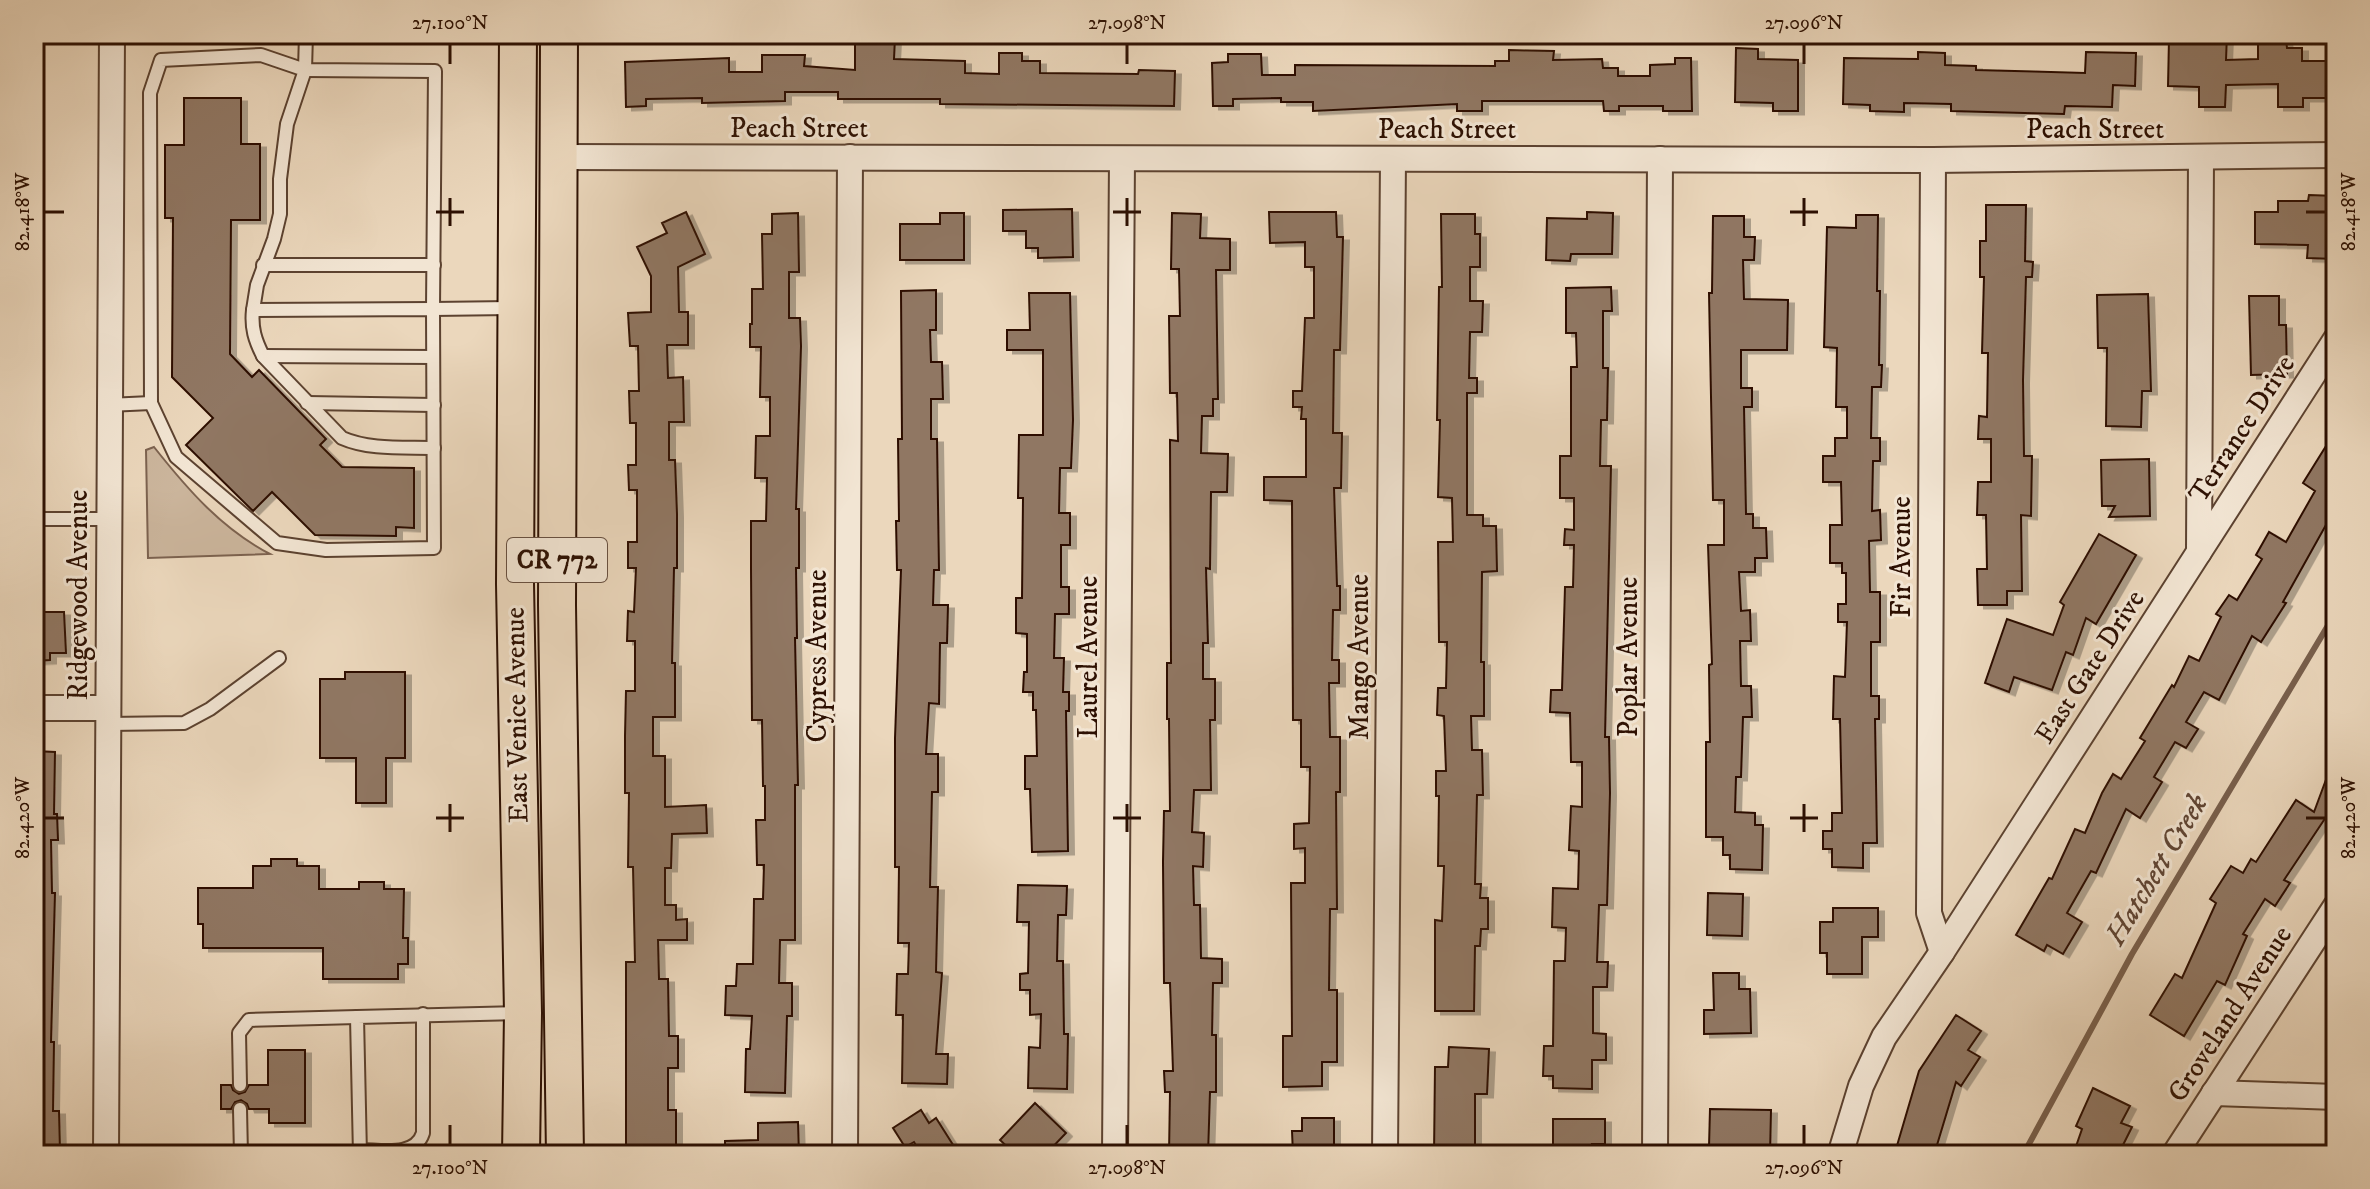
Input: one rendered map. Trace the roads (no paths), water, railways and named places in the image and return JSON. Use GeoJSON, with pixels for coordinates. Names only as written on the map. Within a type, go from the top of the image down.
{"type":"FeatureCollection","features":[{"type":"Feature","properties":{"kind":"main road","name":"East Venice Avenue"},"geometry":{"type":"LineString","coordinates":[[518,34],[515,584],[523,1013],[521,1155]]}},
{"type":"Feature","properties":{"kind":"main road","name":"East Venice Avenue"},"geometry":{"type":"LineString","coordinates":[[559,34],[557,605],[565,1155]]}},
{"type":"Feature","properties":{"kind":"street","name":"Ridgewood Avenue"},"geometry":{"type":"LineString","coordinates":[[106,1155],[107,519],[112,34]]}},
{"type":"Feature","properties":{"kind":"street","name":"Peach Street"},"geometry":{"type":"LineString","coordinates":[[558,157],[1933,160],[2336,155]]}},
{"type":"Feature","properties":{"kind":"street","name":"Cypress Avenue"},"geometry":{"type":"LineString","coordinates":[[845,1155],[850,157]]}},
{"type":"Feature","properties":{"kind":"street"},"geometry":{"type":"LineString","coordinates":[[2199,552],[2201,158]]}},
{"type":"Feature","properties":{"kind":"street","name":"Laurel Avenue"},"geometry":{"type":"LineString","coordinates":[[1115,1155],[1122,159]]}},
{"type":"Feature","properties":{"kind":"street","name":"Mango Avenue"},"geometry":{"type":"LineString","coordinates":[[1385,1155],[1393,159]]}},
{"type":"Feature","properties":{"kind":"street","name":"Poplar Avenue"},"geometry":{"type":"LineString","coordinates":[[1655,1155],[1660,159]]}},
{"type":"Feature","properties":{"kind":"street","name":"Fir Avenue"},"geometry":{"type":"LineString","coordinates":[[1933,160],[1929,913],[1942,952]]}},
{"type":"Feature","properties":{"kind":"street","name":"Terrance Drive"},"geometry":{"type":"LineString","coordinates":[[2199,552],[2336,339]]}},
{"type":"Feature","properties":{"kind":"street","name":"East Gate Drive"},"geometry":{"type":"LineString","coordinates":[[1840,1155],[1861,1086],[1884,1037],[2199,552]]}},
{"type":"Feature","properties":{"kind":"street"},"geometry":{"type":"LineString","coordinates":[[34,708],[108,716]]}},
{"type":"Feature","properties":{"kind":"street","name":"Groveland Avenue"},"geometry":{"type":"LineString","coordinates":[[2186,1150],[2214,1093],[2336,906]]}},
{"type":"Feature","properties":{"kind":"street"},"geometry":{"type":"LineString","coordinates":[[2214,1093],[2336,1097]]}},
{"type":"Feature","properties":{"kind":"lane"},"geometry":{"type":"LineString","coordinates":[[306,34],[305,70],[287,124],[280,179],[280,214],[263,265],[253,310],[251,324],[255,340],[263,356],[342,438],[354,443],[434,448]]}},
{"type":"Feature","properties":{"kind":"lane"},"geometry":{"type":"LineString","coordinates":[[261,55],[305,70],[435,71],[434,265],[434,548],[326,550],[277,543],[176,457],[151,403],[150,93],[161,60],[261,55]]}},
{"type":"Feature","properties":{"kind":"lane"},"geometry":{"type":"LineString","coordinates":[[263,265],[434,265]]}},
{"type":"Feature","properties":{"kind":"lane"},"geometry":{"type":"LineString","coordinates":[[253,310],[516,308]]}},
{"type":"Feature","properties":{"kind":"lane"},"geometry":{"type":"LineString","coordinates":[[263,356],[433,357]]}},
{"type":"Feature","properties":{"kind":"lane"},"geometry":{"type":"LineString","coordinates":[[108,405],[151,403]]}},
{"type":"Feature","properties":{"kind":"lane"},"geometry":{"type":"LineString","coordinates":[[307,403],[434,405]]}},
{"type":"Feature","properties":{"kind":"lane"},"geometry":{"type":"LineString","coordinates":[[34,515],[44,519],[107,519]]}},
{"type":"Feature","properties":{"kind":"lane"},"geometry":{"type":"LineString","coordinates":[[108,716],[184,723],[210,709],[279,658]]}},
{"type":"Feature","properties":{"kind":"lane"},"geometry":{"type":"LineString","coordinates":[[240,1085],[239,1033],[249,1020],[523,1013]]}},
{"type":"Feature","properties":{"kind":"lane"},"geometry":{"type":"LineString","coordinates":[[357,1017],[360,1152],[411,1150],[420,1143],[423,1133],[423,1014]]}},
{"type":"Feature","properties":{"kind":"lane"},"geometry":{"type":"LineString","coordinates":[[240,1109],[241,1155]]}},
{"type":"Feature","properties":{"kind":"waterway","name":"Hatchett Creek"},"geometry":{"type":"LineString","coordinates":[[2023,1155],[2132,954],[2336,612]]}}]}
